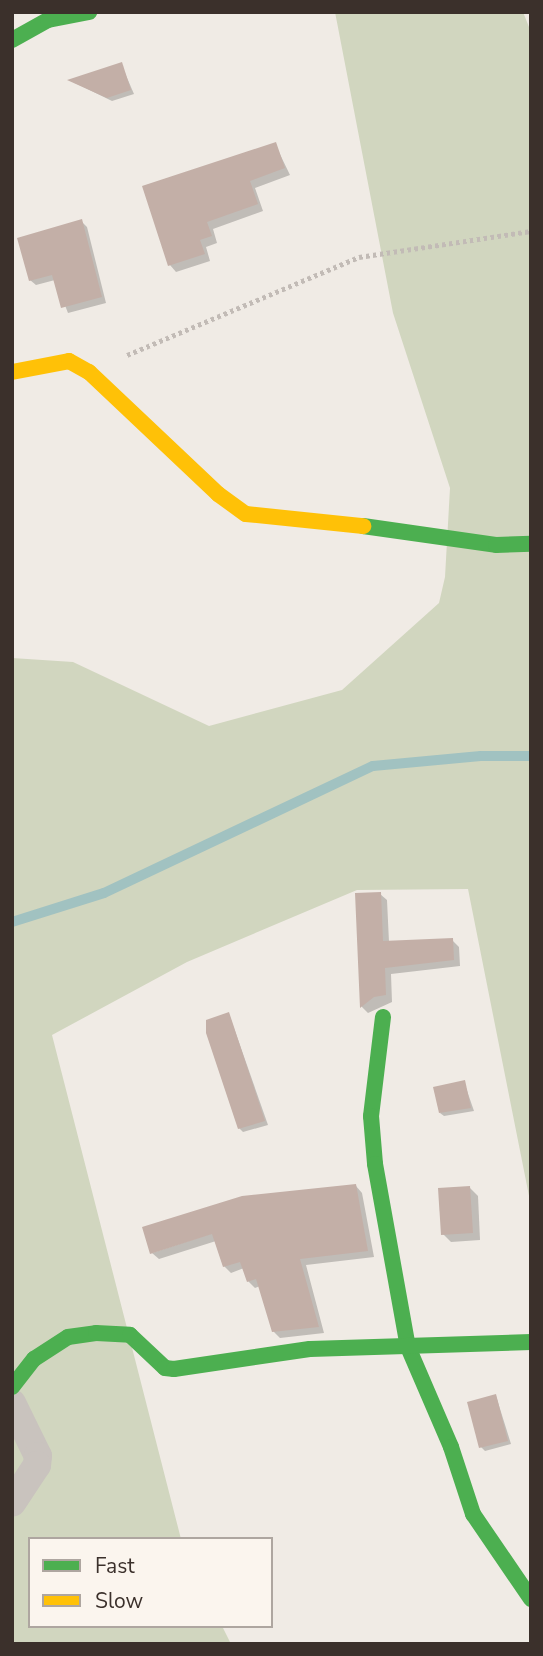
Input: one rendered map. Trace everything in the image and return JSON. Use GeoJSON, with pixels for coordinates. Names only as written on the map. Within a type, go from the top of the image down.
{"type":"FeatureCollection","features":[{"type":"Feature","properties":{"kind":"street"},"geometry":{"type":"LineString","coordinates":[[12,40],[48,20],[89,12]]}},
{"type":"Feature","properties":{"kind":"street"},"geometry":{"type":"LineString","coordinates":[[12,372],[69,361],[89,372],[135,411],[218,494],[246,514],[281,521],[401,528],[496,545],[531,544]]}},
{"type":"Feature","properties":{"kind":"street"},"geometry":{"type":"LineString","coordinates":[[383,1017],[371,1116],[408,1347],[451,1447],[472,1514],[531,1599]]}},
{"type":"Feature","properties":{"kind":"street"},"geometry":{"type":"LineString","coordinates":[[12,1387],[34,1359],[68,1337],[96,1333],[130,1335],[165,1368],[174,1369],[310,1349],[408,1347],[499,1340],[531,1342]]}},
{"type":"Feature","properties":{"kind":"street"},"geometry":{"type":"LineString","coordinates":[[12,1403],[37,1456],[37,1465],[12,1503]]}},
{"type":"Feature","properties":{"kind":"path"},"geometry":{"type":"LineString","coordinates":[[89,372],[359,257],[531,231]]}},
{"type":"Feature","properties":{"kind":"green space"},"geometry":{"type":"Polygon","coordinates":[[[335,12],[523,12],[531,32],[531,1206],[468,889],[357,890],[187,962],[52,1035],[180,1537],[28,1537],[28,1628],[223,1628],[231,1644],[12,1644],[12,658],[73,662],[209,726],[342,690],[439,603],[445,577],[450,488],[393,313],[335,12]]]}},
{"type":"Feature","properties":{"kind":"building"},"geometry":{"type":"Polygon","coordinates":[[[122,62],[131,90],[107,98],[67,80],[122,62]]]}},
{"type":"Feature","properties":{"kind":"building"},"geometry":{"type":"Polygon","coordinates":[[[276,142],[285,168],[250,181],[258,204],[207,222],[212,236],[200,240],[205,254],[168,266],[142,186],[276,142]]]}},
{"type":"Feature","properties":{"kind":"building"},"geometry":{"type":"Polygon","coordinates":[[[82,219],[102,297],[61,308],[52,275],[29,281],[17,238],[82,219]]]}},
{"type":"Feature","properties":{"kind":"building"},"geometry":{"type":"Polygon","coordinates":[[[381,892],[383,941],[453,938],[454,960],[385,968],[386,995],[374,997],[360,1008],[355,893],[381,892]]]}},
{"type":"Feature","properties":{"kind":"building"},"geometry":{"type":"Polygon","coordinates":[[[229,1012],[265,1121],[238,1129],[206,1033],[206,1020],[229,1012]]]}},
{"type":"Feature","properties":{"kind":"building"},"geometry":{"type":"Polygon","coordinates":[[[465,1080],[471,1108],[439,1113],[433,1087],[465,1080]]]}},
{"type":"Feature","properties":{"kind":"building"},"geometry":{"type":"Polygon","coordinates":[[[356,1184],[368,1251],[300,1259],[319,1327],[272,1332],[256,1279],[247,1282],[240,1262],[223,1267],[212,1234],[150,1254],[142,1227],[242,1196],[356,1184]]]}},
{"type":"Feature","properties":{"kind":"building"},"geometry":{"type":"Polygon","coordinates":[[[470,1186],[473,1233],[441,1235],[438,1188],[470,1186]]]}},
{"type":"Feature","properties":{"kind":"building"},"geometry":{"type":"Polygon","coordinates":[[[496,1394],[508,1441],[479,1448],[467,1402],[496,1394]]]}},
{"type":"Feature","properties":{"kind":"waterway"},"geometry":{"type":"LineString","coordinates":[[12,922],[104,893],[373,766],[481,756],[531,756]]}},
{"type":"Feature","properties":{"kind":"traffic: fast"},"geometry":{"type":"LineString","coordinates":[[12,40],[48,20],[89,12]]}},
{"type":"Feature","properties":{"kind":"traffic: fast"},"geometry":{"type":"LineString","coordinates":[[363,526],[496,545],[531,544]]}},
{"type":"Feature","properties":{"kind":"traffic: fast"},"geometry":{"type":"LineString","coordinates":[[383,1017],[371,1116],[375,1164],[408,1347],[451,1447],[473,1514],[531,1599]]}},
{"type":"Feature","properties":{"kind":"traffic: fast"},"geometry":{"type":"LineString","coordinates":[[12,1387],[34,1359],[68,1337],[96,1333],[130,1335],[165,1368],[174,1369],[310,1349],[531,1342]]}},
{"type":"Feature","properties":{"kind":"traffic: slow"},"geometry":{"type":"LineString","coordinates":[[12,372],[69,361],[89,372],[218,494],[246,514],[363,526]]}}]}
